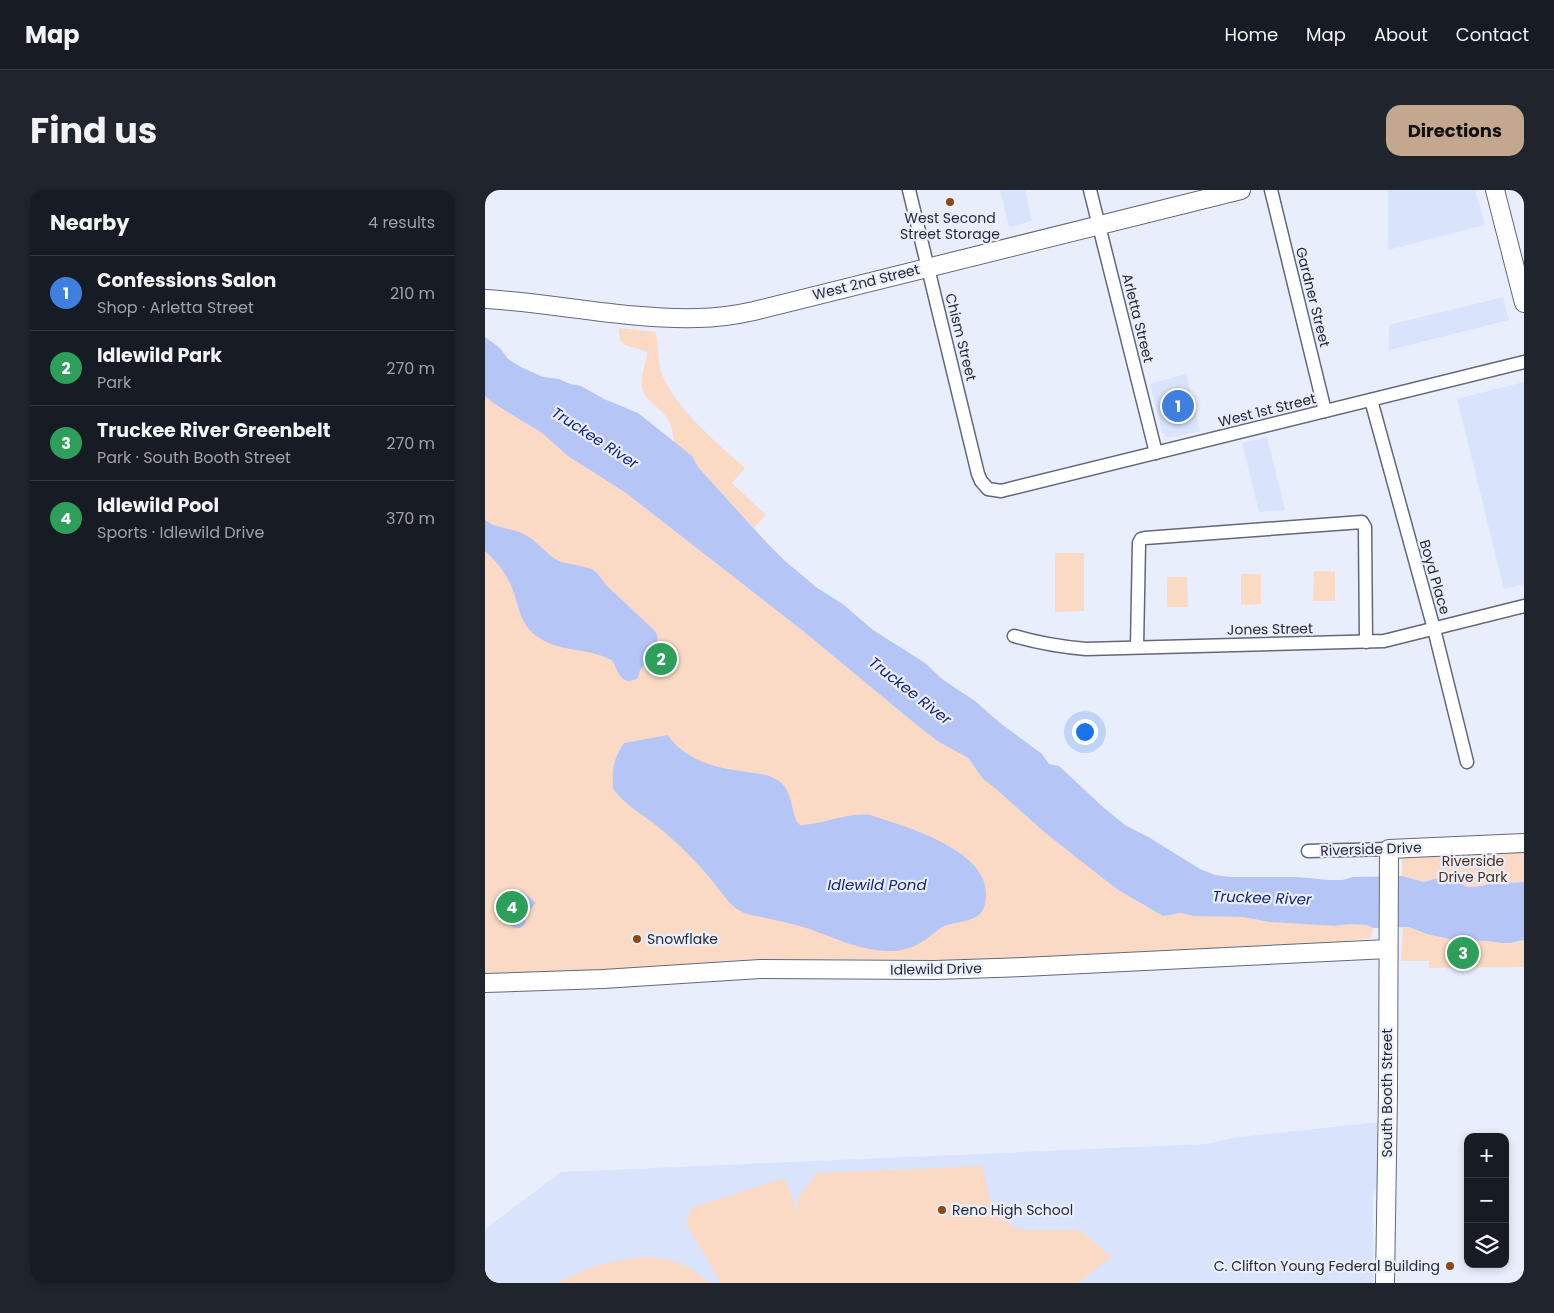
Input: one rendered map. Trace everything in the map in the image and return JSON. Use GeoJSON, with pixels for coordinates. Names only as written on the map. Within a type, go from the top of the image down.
{"type":"FeatureCollection","features":[{"type":"Feature","properties":{"kind":"street","name":"Chism Street"},"geometry":{"type":"LineString","coordinates":[[909,190],[979,474],[981,481],[988,489]]}},
{"type":"Feature","properties":{"kind":"street","name":"Arletta Street"},"geometry":{"type":"LineString","coordinates":[[1090,190],[1156,453]]}},
{"type":"Feature","properties":{"kind":"street","name":"West 2nd Street"},"geometry":{"type":"LineString","coordinates":[[485,299],[656,317],[720,317],[754,311],[1241,190]]}},
{"type":"Feature","properties":{"kind":"street","name":"Gardner Street"},"geometry":{"type":"LineString","coordinates":[[1271,190],[1325,411]]}},
{"type":"Feature","properties":{"kind":"street"},"geometry":{"type":"LineString","coordinates":[[1495,190],[1524,303]]}},
{"type":"Feature","properties":{"kind":"street","name":"West 1st Street"},"geometry":{"type":"LineString","coordinates":[[988,489],[1001,491],[1524,362]]}},
{"type":"Feature","properties":{"kind":"street","name":"Boyd Place"},"geometry":{"type":"LineString","coordinates":[[1371,400],[1435,629],[1467,762]]}},
{"type":"Feature","properties":{"kind":"street"},"geometry":{"type":"LineString","coordinates":[[1137,647],[1139,543],[1141,539],[1362,522],[1365,527],[1366,642]]}},
{"type":"Feature","properties":{"kind":"street","name":"Jones Street"},"geometry":{"type":"LineString","coordinates":[[1014,636],[1042,644],[1086,649],[1385,641],[1524,606]]}},
{"type":"Feature","properties":{"kind":"street","name":"Riverside Drive"},"geometry":{"type":"LineString","coordinates":[[1308,851],[1389,855],[1524,843]]}},
{"type":"Feature","properties":{"kind":"street","name":"South Booth Street"},"geometry":{"type":"LineString","coordinates":[[1385,1283],[1389,855]]}},
{"type":"Feature","properties":{"kind":"street","name":"Idlewild Drive"},"geometry":{"type":"LineString","coordinates":[[485,983],[603,979],[760,969],[935,970],[1004,968],[1388,944]]}},
{"type":"Feature","properties":{"kind":"shaded area"},"geometry":{"type":"Polygon","coordinates":[[[1000,190],[1025,190],[1032,221],[1009,227],[1000,190]]]}},
{"type":"Feature","properties":{"kind":"shaded area"},"geometry":{"type":"Polygon","coordinates":[[[1388,190],[1475,190],[1485,225],[1388,250],[1388,190]]]}},
{"type":"Feature","properties":{"kind":"shaded area"},"geometry":{"type":"Polygon","coordinates":[[[1503,297],[1509,320],[1389,350],[1389,325],[1503,297]]]}},
{"type":"Feature","properties":{"kind":"shaded area"},"geometry":{"type":"Polygon","coordinates":[[[1186,374],[1200,431],[1170,438],[1162,431],[1150,384],[1186,374]]]}},
{"type":"Feature","properties":{"kind":"shaded area"},"geometry":{"type":"Polygon","coordinates":[[[1524,382],[1524,584],[1504,589],[1457,399],[1524,382]]]}},
{"type":"Feature","properties":{"kind":"shaded area"},"geometry":{"type":"Polygon","coordinates":[[[1267,437],[1285,510],[1259,512],[1242,443],[1267,437]]]}},
{"type":"Feature","properties":{"kind":"shaded area","name":"Reno High School"},"geometry":{"type":"Polygon","coordinates":[[[1379,1122],[1378,1185],[1373,1195],[1373,1283],[485,1283],[485,1229],[561,1172],[1205,1144],[1239,1137],[1379,1122]]]}},
{"type":"Feature","properties":{"kind":"green space"},"geometry":{"type":"Polygon","coordinates":[[[619,328],[656,332],[661,370],[668,387],[698,425],[745,468],[732,483],[766,515],[754,528],[698,467],[692,456],[674,443],[668,420],[643,392],[642,379],[647,353],[624,344],[619,336],[619,328]]]}},
{"type":"Feature","properties":{"kind":"green space"},"geometry":{"type":"Polygon","coordinates":[[[485,396],[493,403],[542,433],[568,456],[626,493],[803,631],[918,726],[939,742],[968,758],[983,779],[1043,831],[1118,890],[1163,916],[1181,913],[1193,916],[1243,917],[1269,922],[1335,926],[1349,924],[1367,925],[1373,928],[1371,938],[1334,942],[972,960],[752,959],[604,970],[485,973],[485,396]]]}},
{"type":"Feature","properties":{"kind":"green space"},"geometry":{"type":"Polygon","coordinates":[[[1055,553],[1084,553],[1084,611],[1055,612],[1055,553]]]}},
{"type":"Feature","properties":{"kind":"green space"},"geometry":{"type":"Polygon","coordinates":[[[1314,571],[1335,571],[1335,601],[1313,601],[1314,571]]]}},
{"type":"Feature","properties":{"kind":"green space"},"geometry":{"type":"Polygon","coordinates":[[[1241,574],[1261,574],[1261,604],[1241,605],[1241,574]]]}},
{"type":"Feature","properties":{"kind":"green space"},"geometry":{"type":"Polygon","coordinates":[[[1167,577],[1187,577],[1188,607],[1167,607],[1167,577]]]}},
{"type":"Feature","properties":{"kind":"green space","name":"Riverside Drive Park"},"geometry":{"type":"Polygon","coordinates":[[[1524,850],[1524,882],[1467,887],[1457,881],[1434,879],[1424,882],[1402,876],[1402,860],[1407,856],[1524,850]]]}},
{"type":"Feature","properties":{"kind":"green space"},"geometry":{"type":"Polygon","coordinates":[[[1403,927],[1456,940],[1511,943],[1524,940],[1524,967],[1429,968],[1429,961],[1401,961],[1403,927]]]}},
{"type":"Feature","properties":{"kind":"green space"},"geometry":{"type":"Polygon","coordinates":[[[982,1166],[993,1212],[1019,1230],[1080,1230],[1111,1257],[1078,1283],[721,1283],[686,1223],[691,1208],[785,1178],[797,1211],[798,1198],[817,1173],[982,1166]]]}},
{"type":"Feature","properties":{"kind":"green space"},"geometry":{"type":"Polygon","coordinates":[[[646,1257],[673,1261],[694,1271],[709,1283],[557,1283],[595,1266],[646,1257]]]}},
{"type":"Feature","properties":{"kind":"water","name":"Truckee River"},"geometry":{"type":"Polygon","coordinates":[[[485,337],[500,348],[508,359],[521,367],[543,377],[559,379],[581,386],[604,399],[638,413],[692,456],[698,467],[767,543],[816,587],[844,605],[873,630],[925,663],[942,679],[975,701],[1000,723],[1042,754],[1049,764],[1059,766],[1125,825],[1200,869],[1215,875],[1231,877],[1297,877],[1342,880],[1353,877],[1402,876],[1424,882],[1434,879],[1457,881],[1467,887],[1524,882],[1524,940],[1502,943],[1454,940],[1427,934],[1409,927],[1373,928],[1367,925],[1349,924],[1335,926],[1269,922],[1243,917],[1193,916],[1181,913],[1163,916],[1118,890],[1043,831],[983,779],[968,758],[939,742],[918,726],[803,631],[626,493],[568,456],[542,433],[493,403],[485,396],[485,337]]]}},
{"type":"Feature","properties":{"kind":"water"},"geometry":{"type":"Polygon","coordinates":[[[485,520],[493,525],[520,532],[561,562],[592,569],[606,585],[656,632],[657,645],[640,671],[638,678],[626,681],[611,660],[593,653],[553,645],[544,641],[530,630],[520,613],[507,577],[485,551],[485,520]]]}},
{"type":"Feature","properties":{"kind":"water","name":"Idlewild Pond"},"geometry":{"type":"Polygon","coordinates":[[[668,735],[688,755],[706,763],[763,774],[779,781],[788,792],[795,816],[800,825],[852,815],[870,815],[922,833],[941,842],[973,864],[982,877],[986,893],[983,910],[972,919],[944,926],[917,945],[904,950],[894,951],[870,949],[803,927],[739,911],[686,852],[613,789],[616,757],[624,743],[668,735]]]}},
{"type":"Feature","properties":{"kind":"water"},"geometry":{"type":"Polygon","coordinates":[[[513,890],[522,891],[536,903],[525,915],[525,924],[521,928],[511,926],[499,914],[508,904],[507,896],[513,890]]]}},
{"type":"Feature","properties":{"kind":"place","name":"West Second Street Storage"},"geometry":{"type":"Point","coordinates":[950,202]}},
{"type":"Feature","properties":{"kind":"place","name":"Confessions Salon"},"geometry":{"type":"Point","coordinates":[1178,406]}},
{"type":"Feature","properties":{"kind":"place","name":"Idlewild Park"},"geometry":{"type":"Point","coordinates":[661,659]}},
{"type":"Feature","properties":{"kind":"place","name":"Idlewild Pool"},"geometry":{"type":"Point","coordinates":[512,907]}},
{"type":"Feature","properties":{"kind":"place","name":"Snowflake"},"geometry":{"type":"Point","coordinates":[637,939]}},
{"type":"Feature","properties":{"kind":"place","name":"Truckee River Greenbelt"},"geometry":{"type":"Point","coordinates":[1463,953]}},
{"type":"Feature","properties":{"kind":"place","name":"Reno High School"},"geometry":{"type":"Point","coordinates":[942,1210]}},
{"type":"Feature","properties":{"kind":"place","name":"C. Clifton Young Federal Building"},"geometry":{"type":"Point","coordinates":[1450,1266]}}]}
